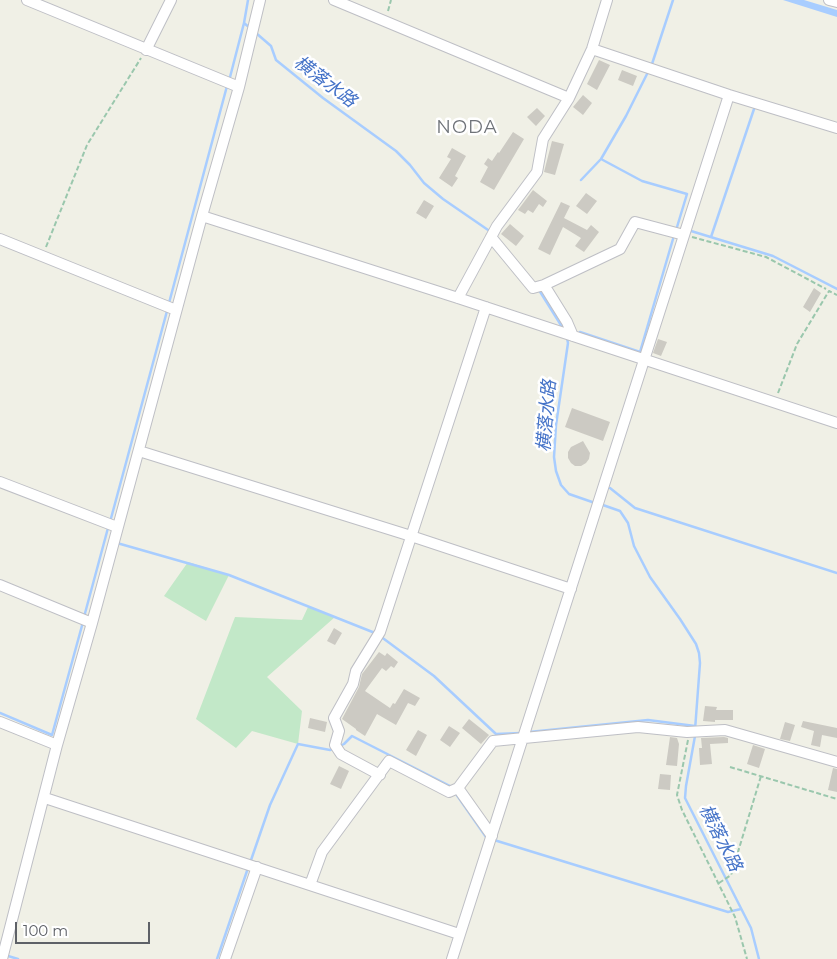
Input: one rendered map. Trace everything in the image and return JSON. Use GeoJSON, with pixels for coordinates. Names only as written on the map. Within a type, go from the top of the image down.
{"type":"FeatureCollection","features":[{"type":"Feature","properties":{"kind":"street"},"geometry":{"type":"LineString","coordinates":[[27,0],[239,87]]}},
{"type":"Feature","properties":{"kind":"street"},"geometry":{"type":"LineString","coordinates":[[146,50],[171,0]]}},
{"type":"Feature","properties":{"kind":"street"},"geometry":{"type":"LineString","coordinates":[[2,959],[3,944],[45,798],[57,745],[239,87],[260,0]]}},
{"type":"Feature","properties":{"kind":"street"},"geometry":{"type":"LineString","coordinates":[[334,0],[568,98]]}},
{"type":"Feature","properties":{"kind":"street"},"geometry":{"type":"LineString","coordinates":[[458,298],[496,226],[537,172],[543,139],[568,98],[592,49],[607,0]]}},
{"type":"Feature","properties":{"kind":"street"},"geometry":{"type":"LineString","coordinates":[[829,0],[837,2]]}},
{"type":"Feature","properties":{"kind":"street"},"geometry":{"type":"LineString","coordinates":[[592,49],[729,95],[837,128]]}},
{"type":"Feature","properties":{"kind":"street"},"geometry":{"type":"LineString","coordinates":[[452,959],[729,95]]}},
{"type":"Feature","properties":{"kind":"street"},"geometry":{"type":"LineString","coordinates":[[202,216],[486,307],[837,423]]}},
{"type":"Feature","properties":{"kind":"street"},"geometry":{"type":"LineString","coordinates":[[491,237],[533,288],[544,285],[620,249],[635,222],[684,235]]}},
{"type":"Feature","properties":{"kind":"street"},"geometry":{"type":"LineString","coordinates":[[0,239],[176,310]]}},
{"type":"Feature","properties":{"kind":"street"},"geometry":{"type":"LineString","coordinates":[[544,285],[567,322],[573,336]]}},
{"type":"Feature","properties":{"kind":"street"},"geometry":{"type":"LineString","coordinates":[[380,775],[341,754],[334,745],[340,731],[334,718],[353,684],[356,671],[379,635],[486,307]]}},
{"type":"Feature","properties":{"kind":"street"},"geometry":{"type":"LineString","coordinates":[[139,450],[571,589]]}},
{"type":"Feature","properties":{"kind":"street"},"geometry":{"type":"LineString","coordinates":[[0,482],[117,527]]}},
{"type":"Feature","properties":{"kind":"street"},"geometry":{"type":"LineString","coordinates":[[0,585],[92,623]]}},
{"type":"Feature","properties":{"kind":"street"},"geometry":{"type":"LineString","coordinates":[[0,722],[57,745]]}},
{"type":"Feature","properties":{"kind":"street"},"geometry":{"type":"LineString","coordinates":[[310,885],[322,852],[389,761],[449,792],[458,788],[493,741],[638,727],[687,732],[725,730],[837,762]]}},
{"type":"Feature","properties":{"kind":"street"},"geometry":{"type":"LineString","coordinates":[[458,788],[490,840]]}},
{"type":"Feature","properties":{"kind":"street"},"geometry":{"type":"LineString","coordinates":[[45,798],[245,862],[459,934]]}},
{"type":"Feature","properties":{"kind":"street"},"geometry":{"type":"LineString","coordinates":[[225,959],[257,867]]}},
{"type":"Feature","properties":{"kind":"path"},"geometry":{"type":"LineString","coordinates":[[385,21],[391,0]]}},
{"type":"Feature","properties":{"kind":"path"},"geometry":{"type":"LineString","coordinates":[[42,256],[87,145],[146,50]]}},
{"type":"Feature","properties":{"kind":"path"},"geometry":{"type":"LineString","coordinates":[[684,235],[766,257],[826,289]]}},
{"type":"Feature","properties":{"kind":"path"},"geometry":{"type":"LineString","coordinates":[[775,402],[797,344],[830,291],[837,294]]}},
{"type":"Feature","properties":{"kind":"path"},"geometry":{"type":"LineString","coordinates":[[687,732],[688,744],[677,795],[682,810],[735,916],[747,959]]}},
{"type":"Feature","properties":{"kind":"path"},"geometry":{"type":"LineString","coordinates":[[730,767],[837,799]]}},
{"type":"Feature","properties":{"kind":"path"},"geometry":{"type":"LineString","coordinates":[[719,884],[731,875],[761,776]]}},
{"type":"Feature","properties":{"kind":"green space"},"geometry":{"type":"Polygon","coordinates":[[[188,562],[229,575],[206,621],[164,596],[188,562]]]}},
{"type":"Feature","properties":{"kind":"green space"},"geometry":{"type":"Polygon","coordinates":[[[308,607],[335,617],[267,677],[302,711],[298,744],[252,731],[236,748],[196,719],[235,617],[302,620],[308,607]]]}},
{"type":"Feature","properties":{"kind":"water"},"geometry":{"type":"Polygon","coordinates":[[[783,0],[804,0],[837,10],[837,17],[783,0]]]}},
{"type":"Feature","properties":{"kind":"building"},"geometry":{"type":"Polygon","coordinates":[[[599,60],[610,65],[597,90],[587,84],[599,60]]]}},
{"type":"Feature","properties":{"kind":"building"},"geometry":{"type":"Polygon","coordinates":[[[622,70],[637,76],[633,86],[618,80],[622,70]]]}},
{"type":"Feature","properties":{"kind":"building"},"geometry":{"type":"Polygon","coordinates":[[[583,95],[592,103],[583,115],[573,107],[583,95]]]}},
{"type":"Feature","properties":{"kind":"building"},"geometry":{"type":"Polygon","coordinates":[[[537,108],[545,116],[536,126],[527,117],[537,108]]]}},
{"type":"Feature","properties":{"kind":"building"},"geometry":{"type":"Polygon","coordinates":[[[513,132],[524,139],[494,190],[480,182],[488,167],[484,164],[488,158],[492,161],[513,132]]]}},
{"type":"Feature","properties":{"kind":"building"},"geometry":{"type":"Polygon","coordinates":[[[552,141],[564,144],[555,175],[544,172],[552,141]]]}},
{"type":"Feature","properties":{"kind":"building"},"geometry":{"type":"Polygon","coordinates":[[[452,148],[466,156],[455,176],[458,178],[452,187],[439,178],[451,159],[447,157],[452,148]]]}},
{"type":"Feature","properties":{"kind":"building"},"geometry":{"type":"Polygon","coordinates":[[[533,190],[547,201],[543,207],[539,204],[533,213],[528,210],[525,214],[518,210],[533,190]]]}},
{"type":"Feature","properties":{"kind":"building"},"geometry":{"type":"Polygon","coordinates":[[[586,193],[597,201],[587,214],[576,206],[586,193]]]}},
{"type":"Feature","properties":{"kind":"building"},"geometry":{"type":"Polygon","coordinates":[[[424,200],[434,206],[426,219],[416,213],[424,200]]]}},
{"type":"Feature","properties":{"kind":"building"},"geometry":{"type":"Polygon","coordinates":[[[561,202],[570,206],[564,218],[587,230],[591,225],[599,232],[584,252],[575,246],[581,238],[563,227],[550,255],[538,249],[561,202]]]}},
{"type":"Feature","properties":{"kind":"building"},"geometry":{"type":"Polygon","coordinates":[[[510,224],[524,236],[516,246],[501,234],[510,224]]]}},
{"type":"Feature","properties":{"kind":"building"},"geometry":{"type":"Polygon","coordinates":[[[814,288],[821,293],[810,312],[803,307],[814,288]]]}},
{"type":"Feature","properties":{"kind":"building"},"geometry":{"type":"Polygon","coordinates":[[[658,339],[667,342],[661,356],[653,353],[658,339]]]}},
{"type":"Feature","properties":{"kind":"building"},"geometry":{"type":"Polygon","coordinates":[[[572,408],[610,422],[603,441],[565,427],[572,408]]]}},
{"type":"Feature","properties":{"kind":"building"},"geometry":{"type":"Polygon","coordinates":[[[583,441],[590,453],[589,459],[581,466],[575,466],[568,458],[568,452],[571,447],[583,441]]]}},
{"type":"Feature","properties":{"kind":"building"},"geometry":{"type":"Polygon","coordinates":[[[334,628],[342,633],[335,645],[327,641],[334,628]]]}},
{"type":"Feature","properties":{"kind":"building"},"geometry":{"type":"Polygon","coordinates":[[[379,652],[385,656],[387,653],[398,662],[394,668],[391,666],[386,671],[382,668],[365,691],[390,708],[393,703],[395,704],[404,689],[420,698],[415,706],[408,703],[396,725],[377,714],[365,736],[342,719],[359,687],[362,674],[379,652]]]}},
{"type":"Feature","properties":{"kind":"building"},"geometry":{"type":"Polygon","coordinates":[[[705,706],[717,707],[716,710],[733,710],[733,720],[703,721],[705,706]]]}},
{"type":"Feature","properties":{"kind":"building"},"geometry":{"type":"Polygon","coordinates":[[[310,718],[327,722],[325,732],[308,728],[310,718]]]}},
{"type":"Feature","properties":{"kind":"building"},"geometry":{"type":"Polygon","coordinates":[[[469,719],[489,735],[481,744],[462,728],[469,719]]]}},
{"type":"Feature","properties":{"kind":"building"},"geometry":{"type":"Polygon","coordinates":[[[803,721],[837,728],[837,738],[822,735],[820,747],[811,745],[814,731],[801,727],[803,721]]]}},
{"type":"Feature","properties":{"kind":"building"},"geometry":{"type":"Polygon","coordinates":[[[785,722],[795,725],[790,741],[780,739],[785,722]]]}},
{"type":"Feature","properties":{"kind":"building"},"geometry":{"type":"Polygon","coordinates":[[[449,726],[460,733],[450,747],[440,740],[449,726]]]}},
{"type":"Feature","properties":{"kind":"building"},"geometry":{"type":"Polygon","coordinates":[[[418,730],[427,735],[416,756],[406,750],[418,730]]]}},
{"type":"Feature","properties":{"kind":"building"},"geometry":{"type":"Polygon","coordinates":[[[670,737],[677,738],[679,744],[677,766],[666,765],[670,737]]]}},
{"type":"Feature","properties":{"kind":"building"},"geometry":{"type":"Polygon","coordinates":[[[701,738],[728,738],[728,743],[710,744],[712,764],[700,765],[699,748],[702,748],[701,738]]]}},
{"type":"Feature","properties":{"kind":"building"},"geometry":{"type":"Polygon","coordinates":[[[753,745],[765,749],[759,768],[747,764],[753,745]]]}},
{"type":"Feature","properties":{"kind":"building"},"geometry":{"type":"Polygon","coordinates":[[[339,766],[349,771],[341,789],[330,784],[339,766]]]}},
{"type":"Feature","properties":{"kind":"building"},"geometry":{"type":"Polygon","coordinates":[[[833,768],[837,769],[837,792],[828,790],[833,768]]]}},
{"type":"Feature","properties":{"kind":"building"},"geometry":{"type":"Polygon","coordinates":[[[660,774],[671,775],[670,790],[658,789],[660,774]]]}},
{"type":"Feature","properties":{"kind":"waterway","name":"横落水路"},"geometry":{"type":"LineString","coordinates":[[248,0],[244,23],[250,28]]}},
{"type":"Feature","properties":{"kind":"waterway"},"geometry":{"type":"LineString","coordinates":[[651,67],[673,0]]}},
{"type":"Feature","properties":{"kind":"waterway"},"geometry":{"type":"LineString","coordinates":[[229,81],[244,23]]}},
{"type":"Feature","properties":{"kind":"waterway","name":"横落水路"},"geometry":{"type":"LineString","coordinates":[[256,33],[271,46],[276,60],[323,98],[396,151],[424,183],[443,199],[491,232]]}},
{"type":"Feature","properties":{"kind":"waterway"},"geometry":{"type":"LineString","coordinates":[[581,180],[601,159],[626,116],[648,72]]}},
{"type":"Feature","properties":{"kind":"waterway"},"geometry":{"type":"LineString","coordinates":[[169,303],[227,86]]}},
{"type":"Feature","properties":{"kind":"waterway"},"geometry":{"type":"LineString","coordinates":[[711,237],[754,109]]}},
{"type":"Feature","properties":{"kind":"waterway"},"geometry":{"type":"LineString","coordinates":[[601,159],[642,181],[687,194],[677,227]]}},
{"type":"Feature","properties":{"kind":"waterway"},"geometry":{"type":"LineString","coordinates":[[691,231],[773,256],[837,289]]}},
{"type":"Feature","properties":{"kind":"waterway"},"geometry":{"type":"LineString","coordinates":[[580,332],[640,352],[673,239]]}},
{"type":"Feature","properties":{"kind":"waterway","name":"横落水路"},"geometry":{"type":"LineString","coordinates":[[539,290],[564,330]]}},
{"type":"Feature","properties":{"kind":"waterway"},"geometry":{"type":"LineString","coordinates":[[110,522],[167,311]]}},
{"type":"Feature","properties":{"kind":"waterway","name":"横落水路"},"geometry":{"type":"LineString","coordinates":[[567,338],[568,343],[556,425],[554,457],[556,471],[561,485],[569,494],[595,503]]}},
{"type":"Feature","properties":{"kind":"waterway"},"geometry":{"type":"LineString","coordinates":[[610,488],[635,508],[837,573]]}},
{"type":"Feature","properties":{"kind":"waterway","name":"横落水路"},"geometry":{"type":"LineString","coordinates":[[600,504],[620,511],[628,523],[634,546],[650,577],[696,644],[700,663],[695,730]]}},
{"type":"Feature","properties":{"kind":"waterway"},"geometry":{"type":"LineString","coordinates":[[84,617],[108,528]]}},
{"type":"Feature","properties":{"kind":"waterway"},"geometry":{"type":"LineString","coordinates":[[117,543],[229,575],[375,633]]}},
{"type":"Feature","properties":{"kind":"waterway"},"geometry":{"type":"LineString","coordinates":[[0,713],[52,735],[83,622]]}},
{"type":"Feature","properties":{"kind":"waterway"},"geometry":{"type":"LineString","coordinates":[[380,636],[434,676],[496,734],[521,733]]}},
{"type":"Feature","properties":{"kind":"waterway"},"geometry":{"type":"LineString","coordinates":[[529,732],[648,720],[695,726]]}},
{"type":"Feature","properties":{"kind":"waterway"},"geometry":{"type":"LineString","coordinates":[[340,746],[352,736],[452,788]]}},
{"type":"Feature","properties":{"kind":"waterway","name":"横落水路"},"geometry":{"type":"LineString","coordinates":[[695,736],[685,798],[751,928],[759,959]]}},
{"type":"Feature","properties":{"kind":"waterway"},"geometry":{"type":"LineString","coordinates":[[250,863],[270,805],[298,744],[330,750],[335,748]]}},
{"type":"Feature","properties":{"kind":"waterway"},"geometry":{"type":"LineString","coordinates":[[456,794],[488,838]]}},
{"type":"Feature","properties":{"kind":"waterway"},"geometry":{"type":"LineString","coordinates":[[494,840],[728,912],[741,909]]}},
{"type":"Feature","properties":{"kind":"waterway"},"geometry":{"type":"LineString","coordinates":[[217,959],[248,868]]}},
{"type":"Feature","properties":{"kind":"waterway"},"geometry":{"type":"LineString","coordinates":[[8,956],[18,959]]}},
{"type":"Feature","properties":{"kind":"district","name":"NODA"},"geometry":{"type":"Point","coordinates":[467,128]}}]}
